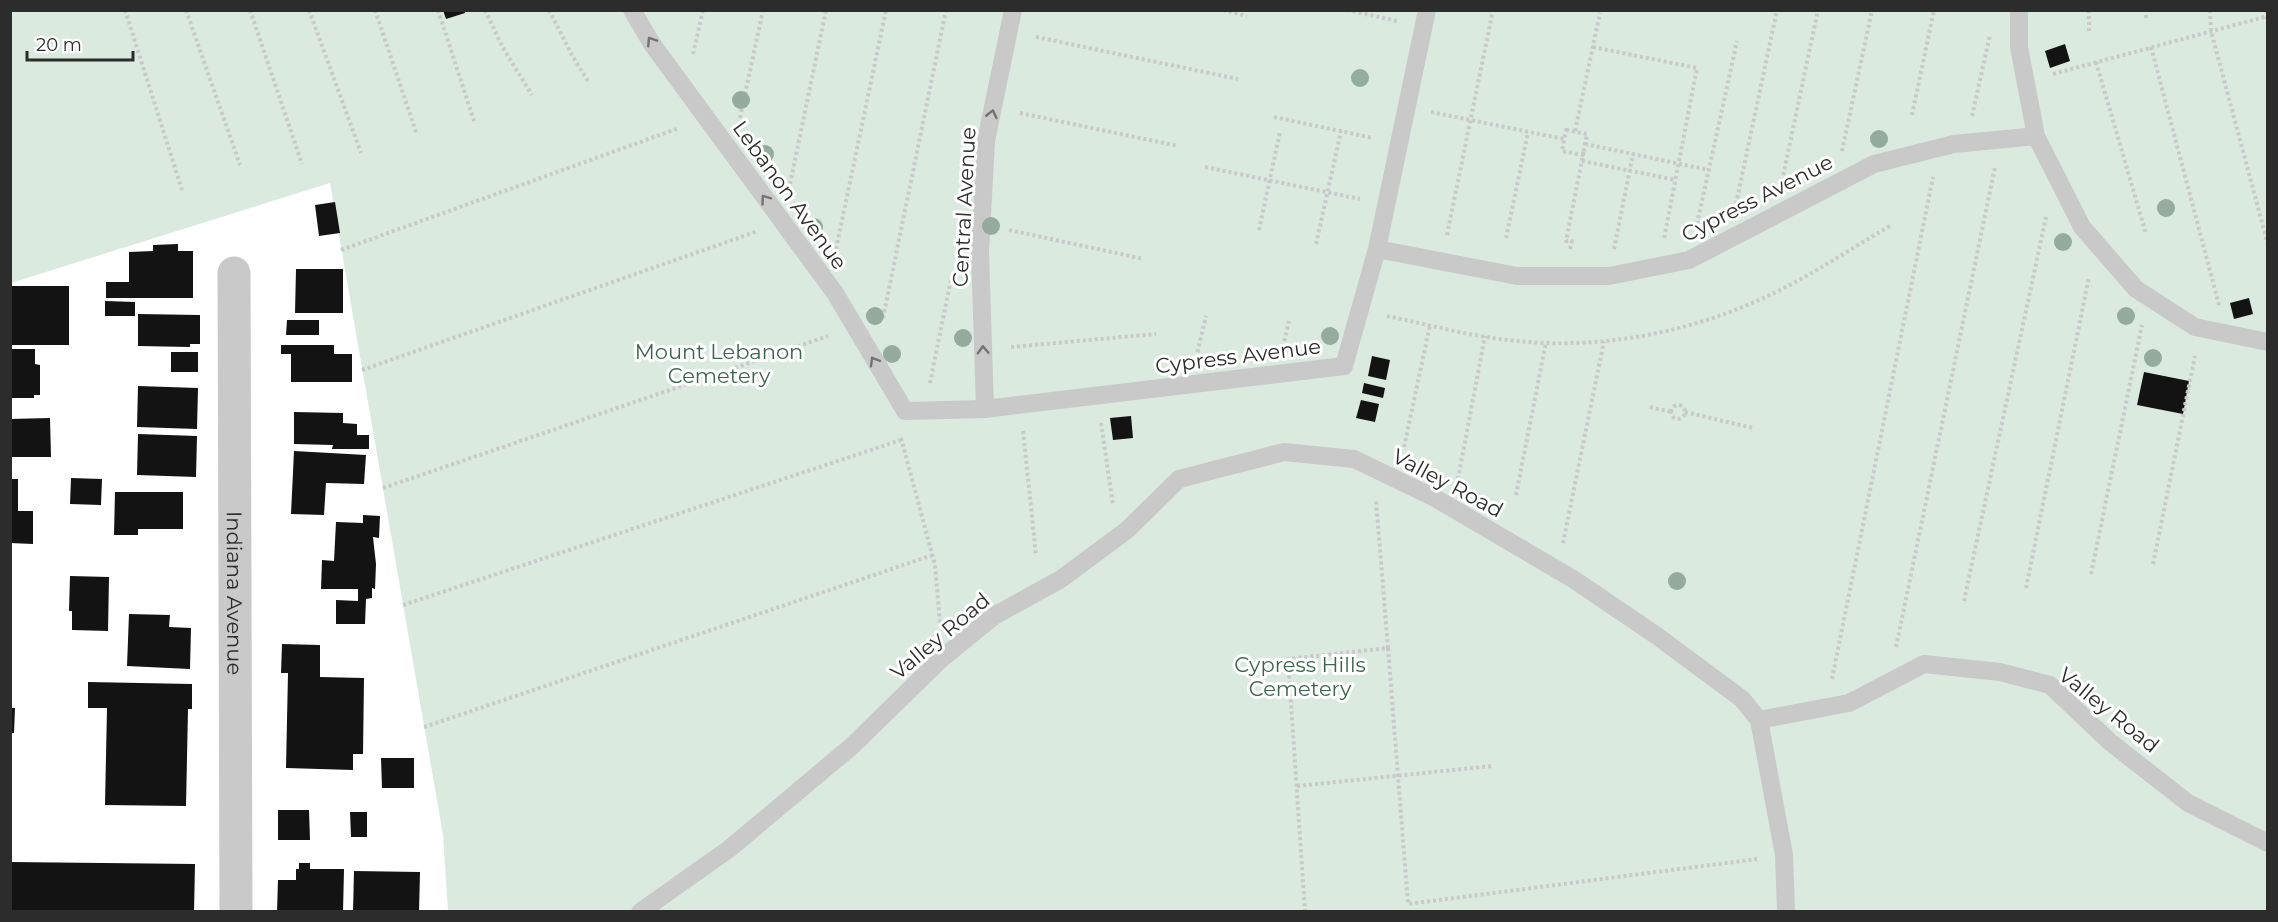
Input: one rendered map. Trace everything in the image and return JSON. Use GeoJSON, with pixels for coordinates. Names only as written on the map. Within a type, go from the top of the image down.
{"type":"FeatureCollection","features":[{"type":"Feature","properties":{"kind":"street","name":"Indiana Avenue"},"geometry":{"type":"LineString","coordinates":[[234,273],[236,912]]}},
{"type":"Feature","properties":{"kind":"lane","name":"Lebanon Avenue"},"geometry":{"type":"LineString","coordinates":[[632,10],[652,44],[828,285],[904,411]]}},
{"type":"Feature","properties":{"kind":"lane","name":"Central Avenue"},"geometry":{"type":"LineString","coordinates":[[985,409],[980,251],[986,141],[1013,10]]}},
{"type":"Feature","properties":{"kind":"lane"},"geometry":{"type":"LineString","coordinates":[[2019,10],[2019,47],[2036,136],[2082,227],[2136,289],[2195,327],[2268,342]]}},
{"type":"Feature","properties":{"kind":"lane"},"geometry":{"type":"LineString","coordinates":[[1377,249],[1426,18]]}},
{"type":"Feature","properties":{"kind":"lane","name":"Cypress Avenue"},"geometry":{"type":"LineString","coordinates":[[904,411],[985,409],[1344,366],[1377,249],[1517,276],[1609,276],[1689,260],[1874,164],[1966,143],[2036,136]]}},
{"type":"Feature","properties":{"kind":"lane","name":"Valley Road"},"geometry":{"type":"LineString","coordinates":[[640,912],[729,849],[844,753],[940,660],[994,615],[1061,579],[1126,530],[1179,479],[1284,452],[1354,459],[1435,498],[1573,579],[1657,636],[1742,699],[1759,720],[1849,703],[1924,664],[2000,672],[2050,685],[2110,742],[2188,803],[2268,843]]}},
{"type":"Feature","properties":{"kind":"lane"},"geometry":{"type":"LineString","coordinates":[[1759,720],[1784,855],[1786,912]]}},
{"type":"Feature","properties":{"kind":"path"},"geometry":{"type":"LineString","coordinates":[[125,10],[183,193]]}},
{"type":"Feature","properties":{"kind":"path"},"geometry":{"type":"LineString","coordinates":[[186,10],[240,165]]}},
{"type":"Feature","properties":{"kind":"path"},"geometry":{"type":"LineString","coordinates":[[250,10],[302,164]]}},
{"type":"Feature","properties":{"kind":"path"},"geometry":{"type":"LineString","coordinates":[[309,10],[361,153]]}},
{"type":"Feature","properties":{"kind":"path"},"geometry":{"type":"LineString","coordinates":[[375,10],[417,135]]}},
{"type":"Feature","properties":{"kind":"path"},"geometry":{"type":"LineString","coordinates":[[438,10],[474,121]]}},
{"type":"Feature","properties":{"kind":"path"},"geometry":{"type":"LineString","coordinates":[[484,10],[503,48],[532,95]]}},
{"type":"Feature","properties":{"kind":"path"},"geometry":{"type":"LineString","coordinates":[[549,10],[588,81]]}},
{"type":"Feature","properties":{"kind":"path"},"geometry":{"type":"LineString","coordinates":[[686,89],[703,10]]}},
{"type":"Feature","properties":{"kind":"path"},"geometry":{"type":"LineString","coordinates":[[732,154],[763,10]]}},
{"type":"Feature","properties":{"kind":"path"},"geometry":{"type":"LineString","coordinates":[[362,370],[782,222],[826,10]]}},
{"type":"Feature","properties":{"kind":"path"},"geometry":{"type":"LineString","coordinates":[[828,285],[885,10]]}},
{"type":"Feature","properties":{"kind":"path"},"geometry":{"type":"LineString","coordinates":[[874,360],[946,10]]}},
{"type":"Feature","properties":{"kind":"path"},"geometry":{"type":"LineString","coordinates":[[1223,10],[1247,16]]}},
{"type":"Feature","properties":{"kind":"path"},"geometry":{"type":"LineString","coordinates":[[1347,10],[1426,18]]}},
{"type":"Feature","properties":{"kind":"path"},"geometry":{"type":"LineString","coordinates":[[1442,262],[1493,10]]}},
{"type":"Feature","properties":{"kind":"path"},"geometry":{"type":"LineString","coordinates":[[1728,240],[1777,10]]}},
{"type":"Feature","properties":{"kind":"path"},"geometry":{"type":"LineString","coordinates":[[1774,217],[1818,10]]}},
{"type":"Feature","properties":{"kind":"path"},"geometry":{"type":"LineString","coordinates":[[1835,184],[1872,10]]}},
{"type":"Feature","properties":{"kind":"path"},"geometry":{"type":"LineString","coordinates":[[1912,115],[1934,10]]}},
{"type":"Feature","properties":{"kind":"path"},"geometry":{"type":"LineString","coordinates":[[2089,10],[2089,32]]}},
{"type":"Feature","properties":{"kind":"path"},"geometry":{"type":"LineString","coordinates":[[2146,10],[2146,18]]}},
{"type":"Feature","properties":{"kind":"path"},"geometry":{"type":"LineString","coordinates":[[2210,10],[2211,31],[2268,245]]}},
{"type":"Feature","properties":{"kind":"path"},"geometry":{"type":"LineString","coordinates":[[1575,132],[1600,12]]}},
{"type":"Feature","properties":{"kind":"path"},"geometry":{"type":"LineString","coordinates":[[2026,81],[2266,14],[2268,22]]}},
{"type":"Feature","properties":{"kind":"path"},"geometry":{"type":"LineString","coordinates":[[1009,32],[1238,79]]}},
{"type":"Feature","properties":{"kind":"path"},"geometry":{"type":"LineString","coordinates":[[1966,143],[1990,34]]}},
{"type":"Feature","properties":{"kind":"path"},"geometry":{"type":"LineString","coordinates":[[1689,260],[1737,41]]}},
{"type":"Feature","properties":{"kind":"path"},"geometry":{"type":"LineString","coordinates":[[1593,47],[1697,68],[1658,266]]}},
{"type":"Feature","properties":{"kind":"path"},"geometry":{"type":"LineString","coordinates":[[2151,47],[2226,334]]}},
{"type":"Feature","properties":{"kind":"path"},"geometry":{"type":"LineString","coordinates":[[2096,62],[2146,234]]}},
{"type":"Feature","properties":{"kind":"path"},"geometry":{"type":"LineString","coordinates":[[994,104],[1025,114],[1178,147]]}},
{"type":"Feature","properties":{"kind":"path"},"geometry":{"type":"LineString","coordinates":[[1407,107],[1564,139]]}},
{"type":"Feature","properties":{"kind":"path"},"geometry":{"type":"LineString","coordinates":[[1274,117],[1399,143]]}},
{"type":"Feature","properties":{"kind":"path"},"geometry":{"type":"LineString","coordinates":[[341,250],[707,118]]}},
{"type":"Feature","properties":{"kind":"path"},"geometry":{"type":"LineString","coordinates":[[1564,276],[1572,241],[1566,241],[1581,161],[1583,155],[1587,134],[1566,130],[1562,151],[1583,155]]}},
{"type":"Feature","properties":{"kind":"path"},"geometry":{"type":"LineString","coordinates":[[1316,244],[1341,131]]}},
{"type":"Feature","properties":{"kind":"path"},"geometry":{"type":"LineString","coordinates":[[1259,230],[1280,132]]}},
{"type":"Feature","properties":{"kind":"path"},"geometry":{"type":"LineString","coordinates":[[1506,238],[1528,132]]}},
{"type":"Feature","properties":{"kind":"path"},"geometry":{"type":"LineString","coordinates":[[1895,648],[2001,140]]}},
{"type":"Feature","properties":{"kind":"path"},"geometry":{"type":"LineString","coordinates":[[1585,144],[1709,170]]}},
{"type":"Feature","properties":{"kind":"path"},"geometry":{"type":"LineString","coordinates":[[1832,682],[1938,148]]}},
{"type":"Feature","properties":{"kind":"path"},"geometry":{"type":"LineString","coordinates":[[1609,276],[1633,154]]}},
{"type":"Feature","properties":{"kind":"path"},"geometry":{"type":"LineString","coordinates":[[1581,161],[1676,180]]}},
{"type":"Feature","properties":{"kind":"path"},"geometry":{"type":"LineString","coordinates":[[1205,167],[1387,205]]}},
{"type":"Feature","properties":{"kind":"path"},"geometry":{"type":"LineString","coordinates":[[1964,601],[2055,175]]}},
{"type":"Feature","properties":{"kind":"path"},"geometry":{"type":"LineString","coordinates":[[981,224],[1144,259]]}},
{"type":"Feature","properties":{"kind":"path"},"geometry":{"type":"LineString","coordinates":[[1360,312],[1517,341],[1604,341],[1654,335],[1715,318],[1777,292],[1890,226]]}},
{"type":"Feature","properties":{"kind":"path"},"geometry":{"type":"LineString","coordinates":[[2026,588],[2096,244]]}},
{"type":"Feature","properties":{"kind":"path"},"geometry":{"type":"LineString","coordinates":[[925,410],[952,277]]}},
{"type":"Feature","properties":{"kind":"path"},"geometry":{"type":"LineString","coordinates":[[2091,574],[2148,297]]}},
{"type":"Feature","properties":{"kind":"path"},"geometry":{"type":"LineString","coordinates":[[1189,385],[1206,316]]}},
{"type":"Feature","properties":{"kind":"path"},"geometry":{"type":"LineString","coordinates":[[1404,447],[1430,325]]}},
{"type":"Feature","properties":{"kind":"path"},"geometry":{"type":"LineString","coordinates":[[383,488],[854,327]]}},
{"type":"Feature","properties":{"kind":"path"},"geometry":{"type":"LineString","coordinates":[[2153,564],[2201,328]]}},
{"type":"Feature","properties":{"kind":"path"},"geometry":{"type":"LineString","coordinates":[[983,349],[1156,334]]}},
{"type":"Feature","properties":{"kind":"path"},"geometry":{"type":"LineString","coordinates":[[1458,479],[1485,336]]}},
{"type":"Feature","properties":{"kind":"path"},"geometry":{"type":"LineString","coordinates":[[1561,553],[1604,341]]}},
{"type":"Feature","properties":{"kind":"path"},"geometry":{"type":"LineString","coordinates":[[1516,495],[1546,342]]}},
{"type":"Feature","properties":{"kind":"path"},"geometry":{"type":"LineString","coordinates":[[1096,396],[1114,508]]}},
{"type":"Feature","properties":{"kind":"path"},"geometry":{"type":"LineString","coordinates":[[1020,405],[1036,555]]}},
{"type":"Feature","properties":{"kind":"path"},"geometry":{"type":"LineString","coordinates":[[1671,412],[1675,406],[1680,405],[1685,412],[1753,428]]}},
{"type":"Feature","properties":{"kind":"path"},"geometry":{"type":"LineString","coordinates":[[1650,407],[1671,412],[1672,416],[1678,419],[1683,417],[1685,412]]}},
{"type":"Feature","properties":{"kind":"path"},"geometry":{"type":"LineString","coordinates":[[904,411],[901,440],[933,555],[940,628]]}},
{"type":"Feature","properties":{"kind":"path"},"geometry":{"type":"LineString","coordinates":[[403,605],[901,440]]}},
{"type":"Feature","properties":{"kind":"path"},"geometry":{"type":"LineString","coordinates":[[1373,468],[1408,904],[1784,855]]}},
{"type":"Feature","properties":{"kind":"path"},"geometry":{"type":"LineString","coordinates":[[424,727],[933,555]]}},
{"type":"Feature","properties":{"kind":"path"},"geometry":{"type":"LineString","coordinates":[[1305,912],[1288,659],[1388,648]]}},
{"type":"Feature","properties":{"kind":"path"},"geometry":{"type":"LineString","coordinates":[[1297,786],[1492,766]]}},
{"type":"Feature","properties":{"kind":"green space","name":"Mount Lebanon Cemetery"},"geometry":{"type":"Polygon","coordinates":[[[11,11],[2267,11],[2267,911],[448,911],[443,835],[330,183],[11,283],[11,11]]]}},
{"type":"Feature","properties":{"kind":"building"},"geometry":{"type":"Polygon","coordinates":[[[443,10],[464,10],[465,13],[446,19],[443,10]]]}},
{"type":"Feature","properties":{"kind":"building"},"geometry":{"type":"Polygon","coordinates":[[[2065,44],[2070,61],[2050,68],[2045,51],[2065,44]]]}},
{"type":"Feature","properties":{"kind":"building"},"geometry":{"type":"Polygon","coordinates":[[[335,202],[340,233],[319,236],[315,205],[335,202]]]}},
{"type":"Feature","properties":{"kind":"building"},"geometry":{"type":"Polygon","coordinates":[[[178,244],[178,251],[193,251],[193,298],[106,298],[106,282],[129,282],[129,252],[153,251],[153,245],[178,244]]]}},
{"type":"Feature","properties":{"kind":"building"},"geometry":{"type":"Polygon","coordinates":[[[296,269],[343,269],[343,313],[295,313],[296,269]]]}},
{"type":"Feature","properties":{"kind":"building"},"geometry":{"type":"Polygon","coordinates":[[[10,286],[69,286],[69,345],[10,345],[10,286]]]}},
{"type":"Feature","properties":{"kind":"building"},"geometry":{"type":"Polygon","coordinates":[[[2249,298],[2253,314],[2234,319],[2230,303],[2249,298]]]}},
{"type":"Feature","properties":{"kind":"building"},"geometry":{"type":"Polygon","coordinates":[[[105,301],[135,302],[135,316],[105,316],[105,301]]]}},
{"type":"Feature","properties":{"kind":"building"},"geometry":{"type":"Polygon","coordinates":[[[138,314],[200,315],[200,344],[190,344],[190,347],[138,346],[138,314]]]}},
{"type":"Feature","properties":{"kind":"building"},"geometry":{"type":"Polygon","coordinates":[[[287,320],[319,320],[319,335],[286,335],[287,320]]]}},
{"type":"Feature","properties":{"kind":"building"},"geometry":{"type":"Polygon","coordinates":[[[281,345],[334,345],[334,354],[352,354],[352,382],[291,382],[291,354],[281,354],[281,345]]]}},
{"type":"Feature","properties":{"kind":"building"},"geometry":{"type":"Polygon","coordinates":[[[10,349],[35,349],[35,364],[40,365],[40,395],[34,395],[34,398],[10,398],[10,349]]]}},
{"type":"Feature","properties":{"kind":"building"},"geometry":{"type":"Polygon","coordinates":[[[171,352],[198,352],[198,372],[171,372],[171,352]]]}},
{"type":"Feature","properties":{"kind":"building"},"geometry":{"type":"Polygon","coordinates":[[[1372,356],[1390,360],[1386,380],[1368,376],[1372,356]]]}},
{"type":"Feature","properties":{"kind":"building"},"geometry":{"type":"Polygon","coordinates":[[[2144,372],[2189,381],[2183,414],[2137,405],[2144,372]]]}},
{"type":"Feature","properties":{"kind":"building"},"geometry":{"type":"Polygon","coordinates":[[[1364,383],[1385,388],[1383,398],[1362,393],[1364,383]]]}},
{"type":"Feature","properties":{"kind":"building"},"geometry":{"type":"Polygon","coordinates":[[[138,386],[198,388],[197,429],[137,427],[138,386]]]}},
{"type":"Feature","properties":{"kind":"building"},"geometry":{"type":"Polygon","coordinates":[[[1361,400],[1379,404],[1375,422],[1356,418],[1361,400]]]}},
{"type":"Feature","properties":{"kind":"building"},"geometry":{"type":"Polygon","coordinates":[[[294,412],[343,413],[343,423],[357,424],[357,435],[369,435],[369,449],[332,449],[333,445],[294,444],[294,412]]]}},
{"type":"Feature","properties":{"kind":"building"},"geometry":{"type":"Polygon","coordinates":[[[1131,416],[1133,438],[1113,440],[1110,418],[1131,416]]]}},
{"type":"Feature","properties":{"kind":"building"},"geometry":{"type":"Polygon","coordinates":[[[50,418],[51,457],[10,457],[10,419],[50,418]]]}},
{"type":"Feature","properties":{"kind":"building"},"geometry":{"type":"Polygon","coordinates":[[[138,434],[197,436],[196,477],[137,475],[138,434]]]}},
{"type":"Feature","properties":{"kind":"building"},"geometry":{"type":"Polygon","coordinates":[[[294,451],[366,455],[364,484],[326,483],[324,515],[291,514],[294,451]]]}},
{"type":"Feature","properties":{"kind":"building"},"geometry":{"type":"Polygon","coordinates":[[[71,478],[102,479],[101,505],[70,504],[71,478]]]}},
{"type":"Feature","properties":{"kind":"building"},"geometry":{"type":"Polygon","coordinates":[[[10,479],[18,479],[18,511],[33,511],[33,544],[10,543],[10,479]]]}},
{"type":"Feature","properties":{"kind":"building"},"geometry":{"type":"Polygon","coordinates":[[[115,492],[183,492],[183,529],[138,529],[138,535],[114,535],[115,492]]]}},
{"type":"Feature","properties":{"kind":"building"},"geometry":{"type":"Polygon","coordinates":[[[363,515],[380,516],[379,538],[373,537],[376,564],[375,589],[372,588],[372,598],[366,599],[365,624],[336,624],[336,600],[358,601],[358,589],[321,589],[322,560],[334,561],[336,522],[363,523],[363,515]]]}},
{"type":"Feature","properties":{"kind":"building"},"geometry":{"type":"Polygon","coordinates":[[[70,576],[109,577],[108,631],[72,630],[72,611],[69,611],[70,576]]]}},
{"type":"Feature","properties":{"kind":"building"},"geometry":{"type":"Polygon","coordinates":[[[129,614],[170,615],[169,627],[191,628],[190,669],[127,666],[129,614]]]}},
{"type":"Feature","properties":{"kind":"building"},"geometry":{"type":"Polygon","coordinates":[[[282,644],[320,645],[320,677],[364,678],[363,754],[353,754],[353,770],[286,768],[288,673],[281,673],[282,644]]]}},
{"type":"Feature","properties":{"kind":"building"},"geometry":{"type":"Polygon","coordinates":[[[88,682],[192,684],[192,709],[188,709],[186,806],[105,805],[107,708],[88,708],[88,682]]]}},
{"type":"Feature","properties":{"kind":"building"},"geometry":{"type":"Polygon","coordinates":[[[10,708],[15,708],[14,733],[10,733],[10,708]]]}},
{"type":"Feature","properties":{"kind":"building"},"geometry":{"type":"Polygon","coordinates":[[[381,758],[414,758],[414,788],[382,788],[381,758]]]}},
{"type":"Feature","properties":{"kind":"building"},"geometry":{"type":"Polygon","coordinates":[[[278,810],[309,810],[310,840],[278,840],[278,810]]]}},
{"type":"Feature","properties":{"kind":"building"},"geometry":{"type":"Polygon","coordinates":[[[350,812],[367,812],[367,837],[351,837],[350,812]]]}},
{"type":"Feature","properties":{"kind":"building"},"geometry":{"type":"Polygon","coordinates":[[[10,862],[195,864],[194,912],[10,912],[10,862]]]}},
{"type":"Feature","properties":{"kind":"building"},"geometry":{"type":"Polygon","coordinates":[[[299,863],[310,863],[310,869],[344,869],[343,912],[277,912],[278,880],[296,880],[296,869],[299,869],[299,863]]]}},
{"type":"Feature","properties":{"kind":"building"},"geometry":{"type":"Polygon","coordinates":[[[354,871],[420,872],[419,912],[353,912],[354,871]]]}},
{"type":"Feature","properties":{"kind":"park label","name":"Cypress Hills Cemetery"},"geometry":{"type":"Point","coordinates":[1300,676]}}]}
